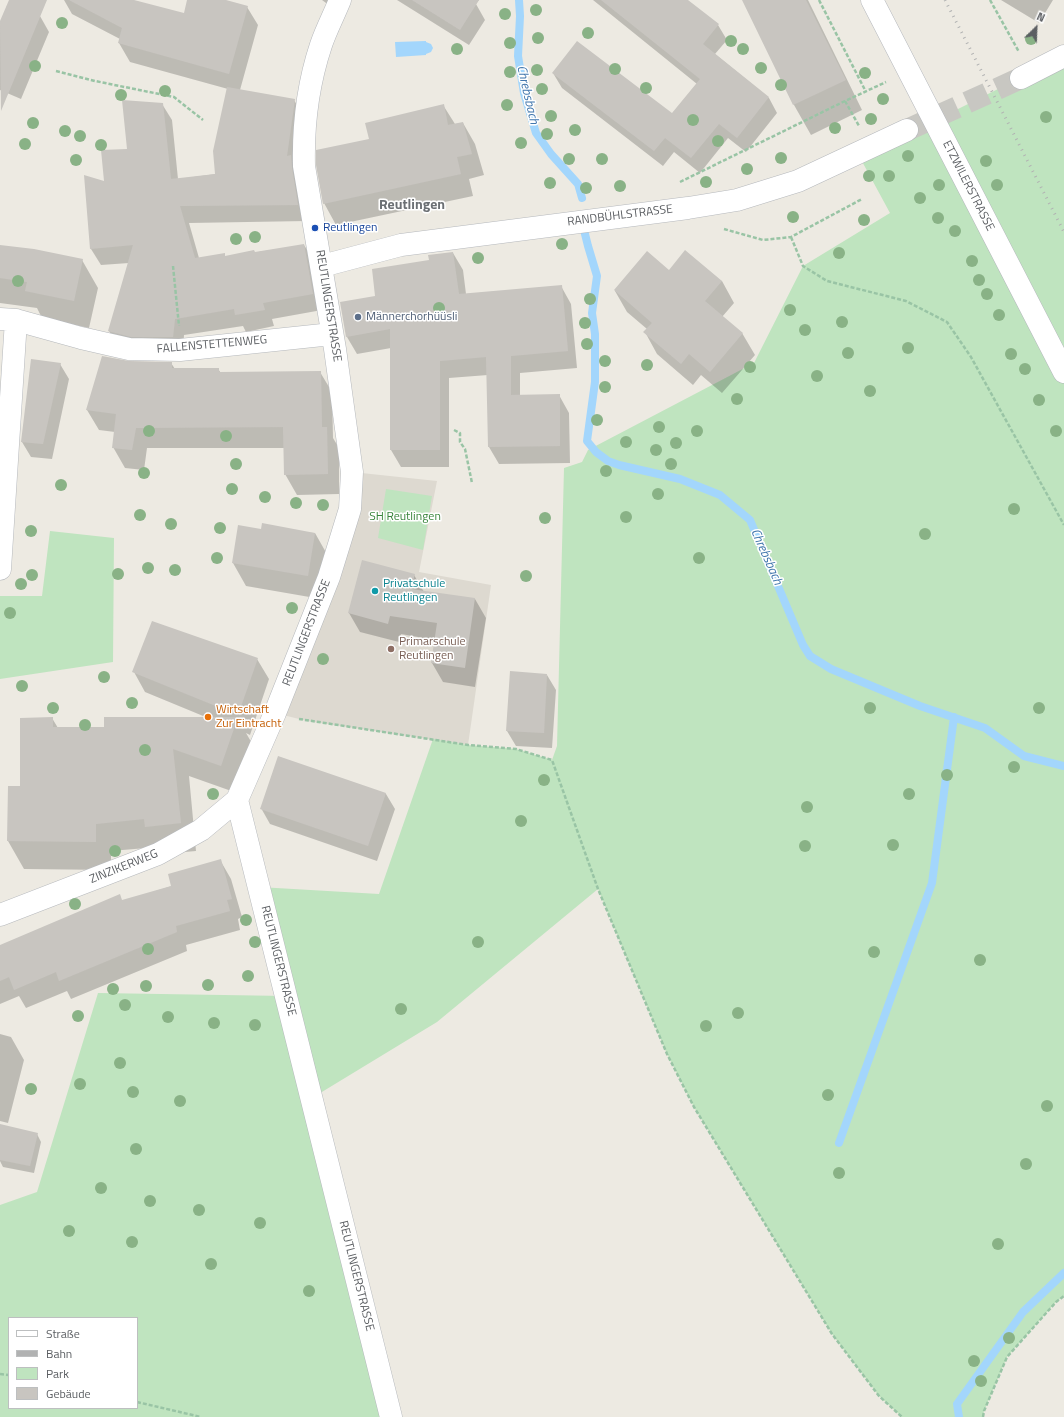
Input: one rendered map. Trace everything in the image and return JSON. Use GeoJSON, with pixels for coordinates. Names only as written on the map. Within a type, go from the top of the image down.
{"type":"FeatureCollection","features":[{"type":"Feature","properties":{"kind":"street","name":"REUTLINGERSTRASSE"},"geometry":{"type":"LineString","coordinates":[[340,0],[321,45],[317,59],[310,87],[303,142],[304,166],[322,266],[352,472],[350,509],[329,577],[275,713],[237,800],[391,1417]]}},
{"type":"Feature","properties":{"kind":"street","name":"ETZWILERSTRASSE"},"geometry":{"type":"LineString","coordinates":[[872,0],[1064,372]]}},
{"type":"Feature","properties":{"kind":"street"},"geometry":{"type":"LineString","coordinates":[[1026,75],[1064,56]]}},
{"type":"Feature","properties":{"kind":"street","name":"RANDBÜHLSTRASSE"},"geometry":{"type":"LineString","coordinates":[[322,266],[401,245],[737,200],[798,181],[907,130]]}},
{"type":"Feature","properties":{"kind":"street"},"geometry":{"type":"LineString","coordinates":[[0,569],[8,320]]}},
{"type":"Feature","properties":{"kind":"street","name":"FALLENSTETTENWEG"},"geometry":{"type":"LineString","coordinates":[[8,320],[129,349],[180,350],[332,334]]}},
{"type":"Feature","properties":{"kind":"street","name":"ZINZIKERWEG"},"geometry":{"type":"LineString","coordinates":[[0,915],[158,854],[201,830],[237,800]]}},
{"type":"Feature","properties":{"kind":"path"},"geometry":{"type":"LineString","coordinates":[[819,0],[866,92]]}},
{"type":"Feature","properties":{"kind":"path"},"geometry":{"type":"LineString","coordinates":[[990,0],[1026,75]]}},
{"type":"Feature","properties":{"kind":"path"},"geometry":{"type":"LineString","coordinates":[[56,71],[174,98],[203,120]]}},
{"type":"Feature","properties":{"kind":"path"},"geometry":{"type":"LineString","coordinates":[[670,210],[669,193],[679,183],[845,100],[886,82]]}},
{"type":"Feature","properties":{"kind":"path"},"geometry":{"type":"LineString","coordinates":[[723,229],[763,240],[791,237],[862,199]]}},
{"type":"Feature","properties":{"kind":"path"},"geometry":{"type":"LineString","coordinates":[[791,237],[803,266],[826,281],[906,301],[947,322],[971,356],[1064,525]]}},
{"type":"Feature","properties":{"kind":"path"},"geometry":{"type":"LineString","coordinates":[[173,266],[178,303],[180,350]]}},
{"type":"Feature","properties":{"kind":"path"},"geometry":{"type":"LineString","coordinates":[[454,430],[460,433],[460,442],[465,449],[472,483]]}},
{"type":"Feature","properties":{"kind":"path"},"geometry":{"type":"LineString","coordinates":[[307,721],[468,745],[516,749],[552,760],[598,889],[667,1054],[694,1107],[832,1334],[879,1396],[902,1417]]}},
{"type":"Feature","properties":{"kind":"path"},"geometry":{"type":"LineString","coordinates":[[984,1417],[984,1411],[1007,1357],[1056,1302],[1064,1296]]}},
{"type":"Feature","properties":{"kind":"path"},"geometry":{"type":"LineString","coordinates":[[138,1402],[201,1417]]}},
{"type":"Feature","properties":{"kind":"shaded area","name":"Primarschule Reutlingen"},"geometry":{"type":"Polygon","coordinates":[[[352,472],[437,481],[419,572],[491,585],[468,745],[307,721],[275,713],[352,472]]]}},
{"type":"Feature","properties":{"kind":"green space"},"geometry":{"type":"Polygon","coordinates":[[[1064,56],[1064,1296],[1056,1302],[1007,1357],[984,1411],[983,1417],[902,1417],[879,1396],[832,1334],[694,1107],[667,1054],[598,889],[437,1022],[312,1098],[391,1417],[0,1417],[0,1205],[37,1192],[98,993],[286,996],[259,887],[379,894],[433,739],[468,745],[516,749],[552,760],[557,746],[564,468],[582,462],[588,450],[754,363],[803,266],[890,213],[858,154],[907,130],[934,121],[1064,56]]]}},
{"type":"Feature","properties":{"kind":"green space","name":"SH Reutlingen"},"geometry":{"type":"Polygon","coordinates":[[[386,489],[432,496],[423,550],[378,538],[386,489]]]}},
{"type":"Feature","properties":{"kind":"green space"},"geometry":{"type":"Polygon","coordinates":[[[50,531],[114,538],[113,662],[0,679],[0,596],[42,596],[50,531]]]}},
{"type":"Feature","properties":{"kind":"water"},"geometry":{"type":"Polygon","coordinates":[[[426,41],[431,44],[433,48],[431,52],[426,55],[396,57],[395,42],[426,41]]]}},
{"type":"Feature","properties":{"kind":"building"},"geometry":{"type":"Polygon","coordinates":[[[9,0],[47,0],[1,111],[0,21],[9,0]]]}},
{"type":"Feature","properties":{"kind":"building"},"geometry":{"type":"Polygon","coordinates":[[[69,0],[134,0],[184,13],[187,0],[226,0],[248,6],[229,74],[118,43],[122,28],[69,0]]]}},
{"type":"Feature","properties":{"kind":"building"},"geometry":{"type":"Polygon","coordinates":[[[412,0],[479,0],[460,30],[412,0]]]}},
{"type":"Feature","properties":{"kind":"building"},"geometry":{"type":"Polygon","coordinates":[[[601,0],[688,0],[719,24],[703,44],[769,97],[737,138],[719,124],[691,158],[665,138],[654,151],[552,73],[577,41],[672,113],[700,79],[601,0]]]}},
{"type":"Feature","properties":{"kind":"building"},"geometry":{"type":"Polygon","coordinates":[[[742,0],[806,0],[846,80],[793,105],[742,0]]]}},
{"type":"Feature","properties":{"kind":"building"},"geometry":{"type":"Polygon","coordinates":[[[227,87],[295,99],[287,156],[291,155],[298,205],[180,206],[195,258],[225,253],[225,256],[254,250],[255,252],[304,244],[313,294],[263,303],[265,310],[235,315],[234,309],[175,319],[173,337],[131,337],[108,331],[133,245],[90,249],[84,175],[104,181],[101,150],[127,149],[122,100],[163,103],[171,179],[215,174],[213,151],[227,87]]]}},
{"type":"Feature","properties":{"kind":"building"},"geometry":{"type":"Polygon","coordinates":[[[444,104],[448,125],[463,122],[472,154],[457,157],[461,174],[323,204],[316,165],[316,150],[369,139],[365,123],[444,104]]]}},
{"type":"Feature","properties":{"kind":"building"},"geometry":{"type":"Polygon","coordinates":[[[0,245],[34,249],[83,259],[74,301],[25,291],[27,282],[0,278],[0,245]]]}},
{"type":"Feature","properties":{"kind":"building"},"geometry":{"type":"Polygon","coordinates":[[[685,250],[722,281],[705,301],[743,333],[710,372],[689,354],[681,364],[643,332],[652,323],[614,290],[647,251],[669,270],[685,250]]]}},
{"type":"Feature","properties":{"kind":"building"},"geometry":{"type":"Polygon","coordinates":[[[453,252],[459,294],[562,285],[568,351],[511,356],[511,395],[560,394],[560,446],[488,447],[486,357],[440,361],[440,450],[390,450],[390,329],[346,337],[340,302],[375,296],[372,269],[429,260],[428,255],[453,252]]]}},
{"type":"Feature","properties":{"kind":"building"},"geometry":{"type":"Polygon","coordinates":[[[102,356],[129,361],[172,362],[172,368],[219,368],[219,372],[321,371],[322,427],[327,427],[328,474],[284,475],[283,427],[136,428],[132,450],[112,448],[116,414],[86,410],[102,356]]]}},
{"type":"Feature","properties":{"kind":"building"},"geometry":{"type":"Polygon","coordinates":[[[31,359],[61,363],[43,444],[21,442],[31,359]]]}},
{"type":"Feature","properties":{"kind":"building"},"geometry":{"type":"Polygon","coordinates":[[[262,523],[315,533],[308,576],[232,563],[238,525],[261,529],[262,523]]]}},
{"type":"Feature","properties":{"kind":"building"},"geometry":{"type":"Polygon","coordinates":[[[362,560],[415,574],[411,589],[475,598],[465,668],[431,663],[437,623],[390,616],[388,624],[348,613],[362,560]]]}},
{"type":"Feature","properties":{"kind":"building"},"geometry":{"type":"Polygon","coordinates":[[[152,621],[258,658],[238,715],[132,672],[152,621]]]}},
{"type":"Feature","properties":{"kind":"building"},"geometry":{"type":"Polygon","coordinates":[[[510,671],[547,674],[544,733],[506,731],[510,671]]]}},
{"type":"Feature","properties":{"kind":"building"},"geometry":{"type":"Polygon","coordinates":[[[53,717],[53,727],[104,727],[104,717],[238,717],[221,766],[173,749],[181,823],[145,827],[144,819],[96,824],[96,842],[7,841],[8,786],[20,786],[20,718],[53,717]]]}},
{"type":"Feature","properties":{"kind":"building"},"geometry":{"type":"Polygon","coordinates":[[[278,756],[386,793],[368,846],[260,809],[278,756]]]}},
{"type":"Feature","properties":{"kind":"building"},"geometry":{"type":"Polygon","coordinates":[[[221,859],[232,899],[227,900],[230,911],[176,926],[177,932],[59,981],[56,972],[14,990],[9,977],[0,981],[0,945],[120,894],[122,900],[171,886],[168,874],[221,859]]]}},
{"type":"Feature","properties":{"kind":"building"},"geometry":{"type":"Polygon","coordinates":[[[0,1124],[38,1133],[30,1166],[0,1160],[0,1124]]]}},
{"type":"Feature","properties":{"kind":"waterway","name":"Chrebsbach"},"geometry":{"type":"LineString","coordinates":[[519,0],[520,16],[518,56],[524,93],[536,133],[551,154],[578,184],[582,198]]}},
{"type":"Feature","properties":{"kind":"waterway","name":"Chrebsbach"},"geometry":{"type":"LineString","coordinates":[[585,234],[597,276],[592,313],[595,334],[595,382],[587,441],[596,452],[608,461],[619,465],[680,479],[720,495],[750,520],[803,645],[810,656],[831,669],[920,706],[985,728],[1024,756],[1064,766]]}},
{"type":"Feature","properties":{"kind":"waterway"},"geometry":{"type":"LineString","coordinates":[[839,1143],[932,883],[954,717]]}},
{"type":"Feature","properties":{"kind":"waterway"},"geometry":{"type":"LineString","coordinates":[[959,1417],[957,1404],[1023,1312],[1064,1273]]}},
{"type":"Feature","properties":{"kind":"tunnel"},"geometry":{"type":"LineString","coordinates":[[907,130],[1021,78]]}},
{"type":"Feature","properties":{"kind":"railway"},"geometry":{"type":"LineString","coordinates":[[945,0],[1064,232]]}},
{"type":"Feature","properties":{"kind":"place","name":"Reutlingen"},"geometry":{"type":"Point","coordinates":[315,228]}},
{"type":"Feature","properties":{"kind":"place","name":"Männerchorhüüsli"},"geometry":{"type":"Point","coordinates":[358,317]}},
{"type":"Feature","properties":{"kind":"place","name":"Privatschule Reutlingen"},"geometry":{"type":"Point","coordinates":[375,591]}},
{"type":"Feature","properties":{"kind":"place","name":"Primarschule Reutlingen"},"geometry":{"type":"Point","coordinates":[391,649]}},
{"type":"Feature","properties":{"kind":"place","name":"Wirtschaft Zur Eintracht"},"geometry":{"type":"Point","coordinates":[208,717]}},
{"type":"Feature","properties":{"kind":"district","name":"Reutlingen"},"geometry":{"type":"Point","coordinates":[412,206]}}]}
